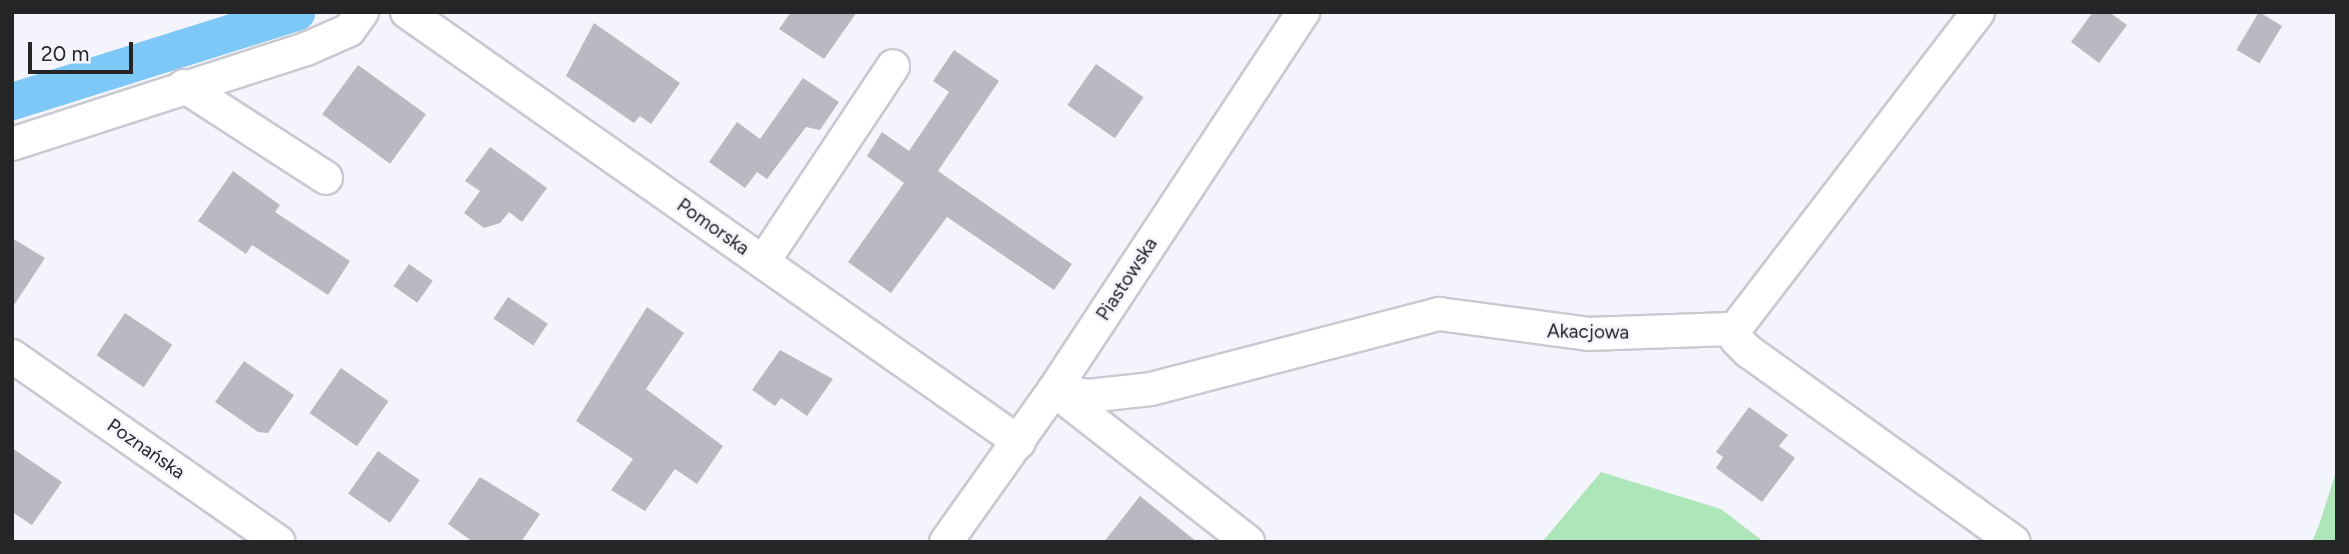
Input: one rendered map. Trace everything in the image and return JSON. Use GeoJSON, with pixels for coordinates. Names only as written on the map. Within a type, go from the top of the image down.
{"type":"FeatureCollection","features":[{"type":"Feature","properties":{"kind":"street"},"geometry":{"type":"LineString","coordinates":[[12,144],[184,86],[306,49],[349,30],[362,12]]}},
{"type":"Feature","properties":{"kind":"street","name":"Pomorska"},"geometry":{"type":"LineString","coordinates":[[407,12],[1019,442]]}},
{"type":"Feature","properties":{"kind":"street","name":"Piastowska"},"geometry":{"type":"LineString","coordinates":[[946,542],[1019,442],[1303,12]]}},
{"type":"Feature","properties":{"kind":"street"},"geometry":{"type":"LineString","coordinates":[[1978,12],[1735,329],[1737,341],[1748,351],[2014,542]]}},
{"type":"Feature","properties":{"kind":"street"},"geometry":{"type":"LineString","coordinates":[[763,262],[893,66]]}},
{"type":"Feature","properties":{"kind":"street"},"geometry":{"type":"LineString","coordinates":[[184,86],[326,178]]}},
{"type":"Feature","properties":{"kind":"street","name":"Akacjowa"},"geometry":{"type":"LineString","coordinates":[[1054,390],[1088,396],[1150,389],[1438,314],[1589,334],[1735,329]]}},
{"type":"Feature","properties":{"kind":"street","name":"Poznańska"},"geometry":{"type":"LineString","coordinates":[[12,356],[279,542]]}},
{"type":"Feature","properties":{"kind":"street"},"geometry":{"type":"LineString","coordinates":[[1054,390],[1248,542]]}},
{"type":"Feature","properties":{"kind":"green space"},"geometry":{"type":"Polygon","coordinates":[[[2337,469],[2337,542],[2312,542],[2319,525],[2337,469]]]}},
{"type":"Feature","properties":{"kind":"green space"},"geometry":{"type":"Polygon","coordinates":[[[1601,472],[1721,509],[1764,542],[1542,542],[1601,472]]]}},
{"type":"Feature","properties":{"kind":"building"},"geometry":{"type":"Polygon","coordinates":[[[791,12],[857,12],[824,59],[779,29],[791,12]]]}},
{"type":"Feature","properties":{"kind":"building"},"geometry":{"type":"Polygon","coordinates":[[[2093,12],[2109,12],[2127,25],[2099,63],[2071,42],[2093,12]]]}},
{"type":"Feature","properties":{"kind":"building"},"geometry":{"type":"Polygon","coordinates":[[[2259,12],[2282,26],[2259,64],[2236,50],[2259,12]]]}},
{"type":"Feature","properties":{"kind":"building"},"geometry":{"type":"Polygon","coordinates":[[[594,23],[680,83],[651,124],[640,116],[634,123],[566,76],[594,23]]]}},
{"type":"Feature","properties":{"kind":"building"},"geometry":{"type":"Polygon","coordinates":[[[954,50],[999,81],[938,171],[1072,264],[1054,290],[947,217],[891,293],[848,262],[904,183],[867,156],[882,132],[909,151],[949,92],[933,81],[954,50]]]}},
{"type":"Feature","properties":{"kind":"building"},"geometry":{"type":"Polygon","coordinates":[[[1096,64],[1144,97],[1115,138],[1067,105],[1096,64]]]}},
{"type":"Feature","properties":{"kind":"building"},"geometry":{"type":"Polygon","coordinates":[[[358,65],[426,114],[390,164],[322,114],[358,65]]]}},
{"type":"Feature","properties":{"kind":"building"},"geometry":{"type":"Polygon","coordinates":[[[803,78],[839,102],[820,130],[806,127],[767,179],[757,172],[745,188],[709,162],[737,122],[760,139],[803,78]]]}},
{"type":"Feature","properties":{"kind":"building"},"geometry":{"type":"Polygon","coordinates":[[[490,147],[547,188],[522,222],[509,212],[500,223],[484,228],[464,213],[480,191],[465,181],[490,147]]]}},
{"type":"Feature","properties":{"kind":"building"},"geometry":{"type":"Polygon","coordinates":[[[233,171],[280,205],[275,212],[350,261],[328,295],[252,245],[246,254],[198,221],[233,171]]]}},
{"type":"Feature","properties":{"kind":"building"},"geometry":{"type":"Polygon","coordinates":[[[12,238],[45,258],[12,308],[12,238]]]}},
{"type":"Feature","properties":{"kind":"building"},"geometry":{"type":"Polygon","coordinates":[[[409,264],[433,281],[417,303],[394,286],[409,264]]]}},
{"type":"Feature","properties":{"kind":"building"},"geometry":{"type":"Polygon","coordinates":[[[508,297],[548,324],[533,345],[493,319],[508,297]]]}},
{"type":"Feature","properties":{"kind":"building"},"geometry":{"type":"Polygon","coordinates":[[[647,307],[684,333],[646,389],[723,446],[697,484],[675,469],[645,511],[611,490],[633,459],[576,421],[647,307]]]}},
{"type":"Feature","properties":{"kind":"building"},"geometry":{"type":"Polygon","coordinates":[[[125,313],[172,345],[144,387],[96,355],[125,313]]]}},
{"type":"Feature","properties":{"kind":"building"},"geometry":{"type":"Polygon","coordinates":[[[780,350],[833,379],[807,416],[781,398],[775,406],[752,390],[780,350]]]}},
{"type":"Feature","properties":{"kind":"building"},"geometry":{"type":"Polygon","coordinates":[[[244,361],[294,395],[268,433],[258,432],[215,402],[244,361]]]}},
{"type":"Feature","properties":{"kind":"building"},"geometry":{"type":"Polygon","coordinates":[[[341,368],[389,401],[357,446],[309,413],[341,368]]]}},
{"type":"Feature","properties":{"kind":"building"},"geometry":{"type":"Polygon","coordinates":[[[1749,407],[1788,435],[1779,446],[1795,458],[1762,502],[1716,468],[1723,457],[1716,452],[1749,407]]]}},
{"type":"Feature","properties":{"kind":"building"},"geometry":{"type":"Polygon","coordinates":[[[12,448],[62,482],[32,525],[12,512],[12,448]]]}},
{"type":"Feature","properties":{"kind":"building"},"geometry":{"type":"Polygon","coordinates":[[[378,451],[420,480],[390,523],[348,494],[378,451]]]}},
{"type":"Feature","properties":{"kind":"building"},"geometry":{"type":"Polygon","coordinates":[[[480,477],[540,514],[521,542],[473,542],[448,524],[480,477]]]}},
{"type":"Feature","properties":{"kind":"building"},"geometry":{"type":"Polygon","coordinates":[[[1140,496],[1197,542],[1104,542],[1140,496]]]}},
{"type":"Feature","properties":{"kind":"waterway"},"geometry":{"type":"LineString","coordinates":[[12,101],[296,12]]}}]}
